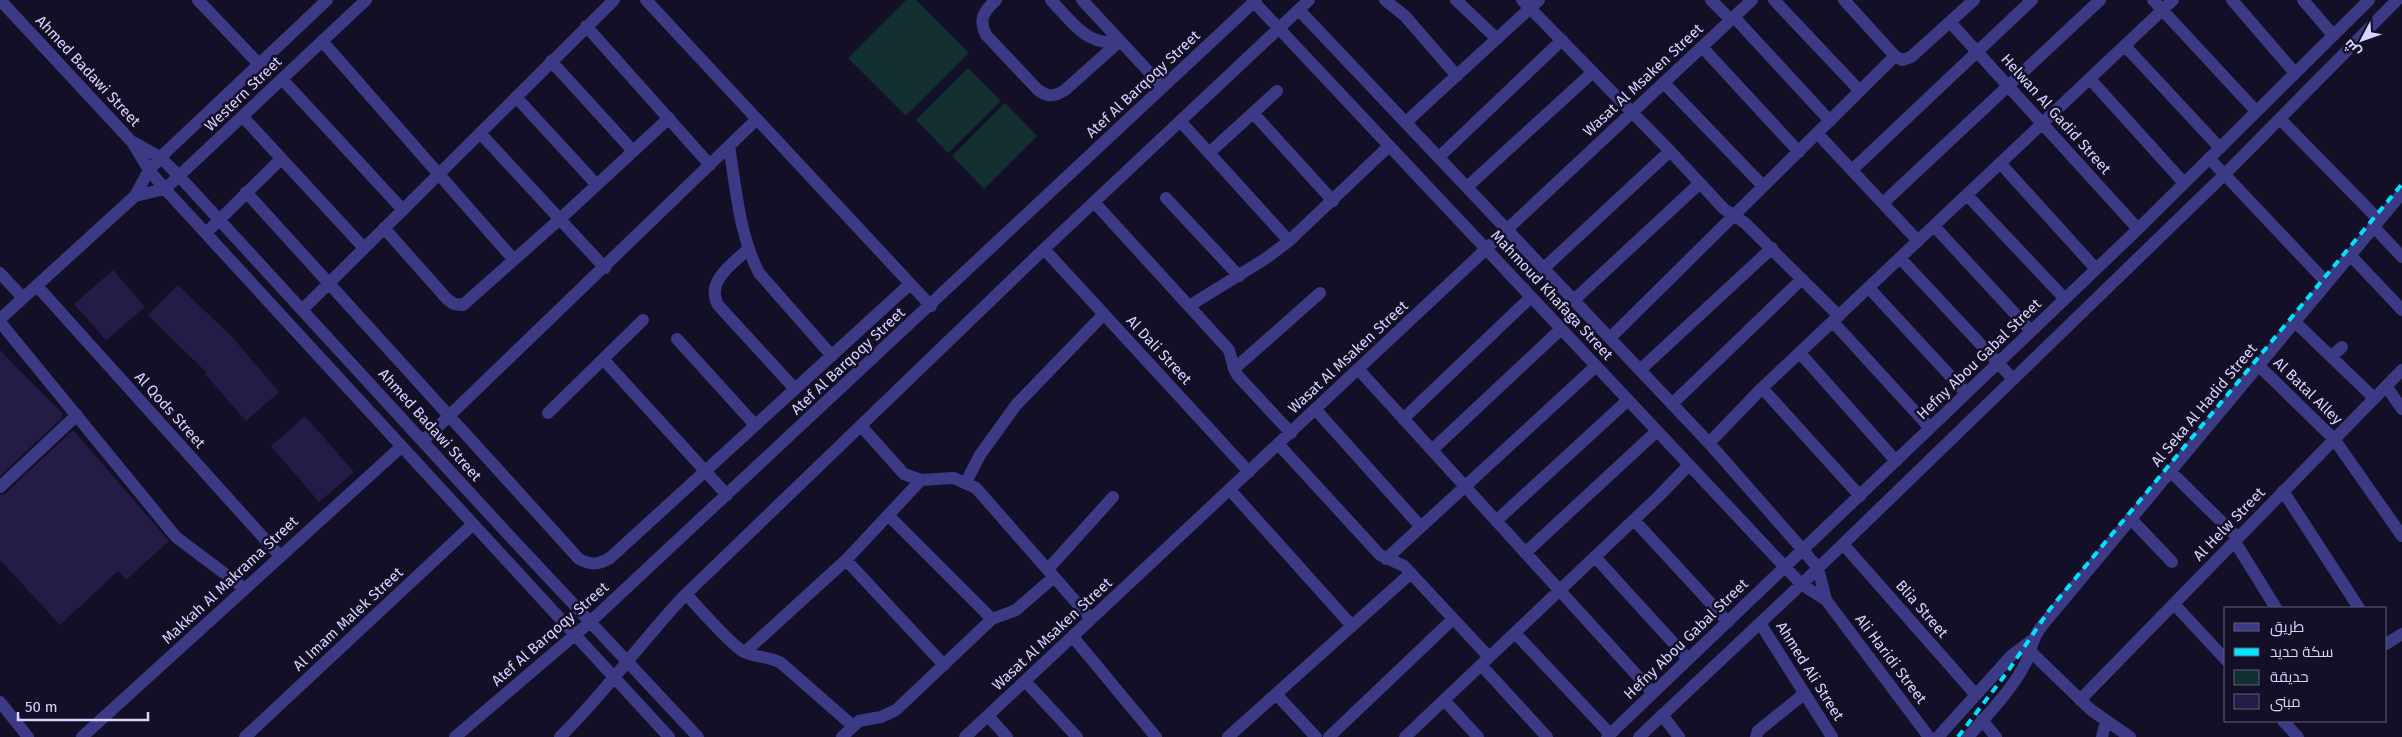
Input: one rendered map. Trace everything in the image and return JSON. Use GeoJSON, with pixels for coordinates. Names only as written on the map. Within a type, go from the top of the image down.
{"type":"FeatureCollection","features":[{"type":"Feature","properties":{"kind":"street","name":"Ahmed Badawi Street"},"geometry":{"type":"LineString","coordinates":[[0,0],[132,142],[149,170],[165,189],[574,636],[669,737]]}},
{"type":"Feature","properties":{"kind":"street"},"geometry":{"type":"LineString","coordinates":[[198,0],[259,64]]}},
{"type":"Feature","properties":{"kind":"street","name":"Western Street"},"geometry":{"type":"LineString","coordinates":[[0,321],[135,196],[149,170],[327,0]]}},
{"type":"Feature","properties":{"kind":"street","name":"Western Street"},"geometry":{"type":"LineString","coordinates":[[135,196],[165,189],[366,0]]}},
{"type":"Feature","properties":{"kind":"street"},"geometry":{"type":"LineString","coordinates":[[302,310],[614,0]]}},
{"type":"Feature","properties":{"kind":"street"},"geometry":{"type":"LineString","coordinates":[[646,0],[931,306]]}},
{"type":"Feature","properties":{"kind":"street"},"geometry":{"type":"LineString","coordinates":[[996,0],[982,15],[981,25],[986,35],[1046,96],[1056,96],[1065,90],[1120,41]]}},
{"type":"Feature","properties":{"kind":"street"},"geometry":{"type":"LineString","coordinates":[[1051,0],[1087,37],[1098,42],[1120,41]]}},
{"type":"Feature","properties":{"kind":"street"},"geometry":{"type":"LineString","coordinates":[[1082,0],[1163,87]]}},
{"type":"Feature","properties":{"kind":"street"},"geometry":{"type":"LineString","coordinates":[[560,737],[589,709],[651,633],[686,594],[1044,249],[1310,0]]}},
{"type":"Feature","properties":{"kind":"street"},"geometry":{"type":"LineString","coordinates":[[1384,0],[1405,16],[1457,76]]}},
{"type":"Feature","properties":{"kind":"street"},"geometry":{"type":"LineString","coordinates":[[1456,0],[1497,40]]}},
{"type":"Feature","properties":{"kind":"street"},"geometry":{"type":"LineString","coordinates":[[1711,0],[1732,19],[1830,121]]}},
{"type":"Feature","properties":{"kind":"street","name":"Wasat Al Msaken Street"},"geometry":{"type":"LineString","coordinates":[[965,737],[1752,0]]}},
{"type":"Feature","properties":{"kind":"street"},"geometry":{"type":"LineString","coordinates":[[1774,0],[1860,91]]}},
{"type":"Feature","properties":{"kind":"street"},"geometry":{"type":"LineString","coordinates":[[1844,0],[1895,56],[1902,60],[1911,58],[1974,0]]}},
{"type":"Feature","properties":{"kind":"street"},"geometry":{"type":"LineString","coordinates":[[1852,170],[2032,0]]}},
{"type":"Feature","properties":{"kind":"street"},"geometry":{"type":"LineString","coordinates":[[1883,203],[2100,0]]}},
{"type":"Feature","properties":{"kind":"street"},"geometry":{"type":"LineString","coordinates":[[2153,0],[2256,111]]}},
{"type":"Feature","properties":{"kind":"street"},"geometry":{"type":"LineString","coordinates":[[1709,443],[1762,388],[2043,125],[2173,0]]}},
{"type":"Feature","properties":{"kind":"street"},"geometry":{"type":"LineString","coordinates":[[2232,0],[2295,73]]}},
{"type":"Feature","properties":{"kind":"street"},"geometry":{"type":"LineString","coordinates":[[2303,0],[2334,35]]}},
{"type":"Feature","properties":{"kind":"street","name":"Hefny Abou Gabal Street"},"geometry":{"type":"LineString","coordinates":[[1609,736],[2138,229],[2369,0]]}},
{"type":"Feature","properties":{"kind":"street"},"geometry":{"type":"LineString","coordinates":[[1639,737],[1844,544],[2224,175],[2397,0]]}},
{"type":"Feature","properties":{"kind":"street","name":"Mahmoud Khafaga Street"},"geometry":{"type":"LineString","coordinates":[[1255,1],[1279,29],[1801,584]]}},
{"type":"Feature","properties":{"kind":"street","name":"Atef Al Barqoqy Street"},"geometry":{"type":"LineString","coordinates":[[455,737],[590,622],[931,306],[1255,1]]}},
{"type":"Feature","properties":{"kind":"street"},"geometry":{"type":"LineString","coordinates":[[1406,122],[1497,40],[1531,3],[1562,40],[1724,208],[1735,215],[1772,248],[1802,279],[1930,428]]}},
{"type":"Feature","properties":{"kind":"street","name":"Mahmoud Khafaga Street"},"geometry":{"type":"LineString","coordinates":[[1299,10],[1709,443],[1818,568]]}},
{"type":"Feature","properties":{"kind":"street","name":"Helwan Al Gadid Street"},"geometry":{"type":"LineString","coordinates":[[1950,22],[2138,229]]}},
{"type":"Feature","properties":{"kind":"street"},"geometry":{"type":"LineString","coordinates":[[586,26],[710,165]]}},
{"type":"Feature","properties":{"kind":"street"},"geometry":{"type":"LineString","coordinates":[[1439,157],[1562,40]]}},
{"type":"Feature","properties":{"kind":"street"},"geometry":{"type":"LineString","coordinates":[[322,41],[514,260]]}},
{"type":"Feature","properties":{"kind":"street"},"geometry":{"type":"LineString","coordinates":[[2125,46],[2220,148]]}},
{"type":"Feature","properties":{"kind":"street"},"geometry":{"type":"LineString","coordinates":[[1702,47],[1798,152]]}},
{"type":"Feature","properties":{"kind":"street"},"geometry":{"type":"LineString","coordinates":[[1610,338],[1895,56]]}},
{"type":"Feature","properties":{"kind":"street"},"geometry":{"type":"LineString","coordinates":[[551,61],[633,150]]}},
{"type":"Feature","properties":{"kind":"street"},"geometry":{"type":"LineString","coordinates":[[1467,187],[1593,72]]}},
{"type":"Feature","properties":{"kind":"street"},"geometry":{"type":"LineString","coordinates":[[282,79],[403,210]]}},
{"type":"Feature","properties":{"kind":"street"},"geometry":{"type":"LineString","coordinates":[[2090,79],[2184,183]]}},
{"type":"Feature","properties":{"kind":"street"},"geometry":{"type":"LineString","coordinates":[[1664,83],[1763,186]]}},
{"type":"Feature","properties":{"kind":"street"},"geometry":{"type":"LineString","coordinates":[[1209,153],[1278,91]]}},
{"type":"Feature","properties":{"kind":"street"},"geometry":{"type":"LineString","coordinates":[[516,97],[596,184]]}},
{"type":"Feature","properties":{"kind":"street"},"geometry":{"type":"LineString","coordinates":[[1253,113],[1333,201]]}},
{"type":"Feature","properties":{"kind":"street"},"geometry":{"type":"LineString","coordinates":[[243,117],[364,248]]}},
{"type":"Feature","properties":{"kind":"street"},"geometry":{"type":"LineString","coordinates":[[384,228],[454,304],[463,305],[560,219],[669,118]]}},
{"type":"Feature","properties":{"kind":"street"},"geometry":{"type":"LineString","coordinates":[[423,441],[605,268],[757,119]]}},
{"type":"Feature","properties":{"kind":"street"},"geometry":{"type":"LineString","coordinates":[[2280,119],[2376,223],[2402,257]]}},
{"type":"Feature","properties":{"kind":"street"},"geometry":{"type":"LineString","coordinates":[[1180,121],[1289,241]]}},
{"type":"Feature","properties":{"kind":"street"},"geometry":{"type":"LineString","coordinates":[[1817,133],[1918,241]]}},
{"type":"Feature","properties":{"kind":"street"},"geometry":{"type":"LineString","coordinates":[[480,134],[605,268]]}},
{"type":"Feature","properties":{"kind":"street","name":"Ahmed Badawi Street"},"geometry":{"type":"LineString","coordinates":[[132,142],[161,158],[220,219],[698,737]]}},
{"type":"Feature","properties":{"kind":"street"},"geometry":{"type":"LineString","coordinates":[[729,146],[748,249],[759,272],[832,356]]}},
{"type":"Feature","properties":{"kind":"street"},"geometry":{"type":"LineString","coordinates":[[1189,306],[1240,276],[1289,241],[1389,146]]}},
{"type":"Feature","properties":{"kind":"street"},"geometry":{"type":"LineString","coordinates":[[1544,268],[1670,151]]}},
{"type":"Feature","properties":{"kind":"street"},"geometry":{"type":"LineString","coordinates":[[2209,158],[2327,283]]}},
{"type":"Feature","properties":{"kind":"street"},"geometry":{"type":"LineString","coordinates":[[206,233],[281,159]]}},
{"type":"Feature","properties":{"kind":"street"},"geometry":{"type":"LineString","coordinates":[[2001,164],[2096,269]]}},
{"type":"Feature","properties":{"kind":"street"},"geometry":{"type":"LineString","coordinates":[[1574,300],[1700,183]]}},
{"type":"Feature","properties":{"kind":"street"},"geometry":{"type":"LineString","coordinates":[[246,192],[579,559],[589,564],[601,564],[610,558],[910,284]]}},
{"type":"Feature","properties":{"kind":"street","name":"Al Seka Al Hadid Street"},"geometry":{"type":"LineString","coordinates":[[1968,737],[2018,677],[2031,646],[2130,518],[2259,366],[2402,192]]}},
{"type":"Feature","properties":{"kind":"street"},"geometry":{"type":"LineString","coordinates":[[1968,195],[2065,299]]}},
{"type":"Feature","properties":{"kind":"street"},"geometry":{"type":"LineString","coordinates":[[1166,198],[1240,276]]}},
{"type":"Feature","properties":{"kind":"street"},"geometry":{"type":"LineString","coordinates":[[1094,202],[1229,350],[1234,369],[1291,433]]}},
{"type":"Feature","properties":{"kind":"street"},"geometry":{"type":"LineString","coordinates":[[1934,226],[2031,331]]}},
{"type":"Feature","properties":{"kind":"street"},"geometry":{"type":"LineString","coordinates":[[1640,370],[1772,248]]}},
{"type":"Feature","properties":{"kind":"street"},"geometry":{"type":"LineString","coordinates":[[748,249],[719,278],[714,286],[714,296],[718,305],[795,389]]}},
{"type":"Feature","properties":{"kind":"street","name":"Al Dali Street"},"geometry":{"type":"LineString","coordinates":[[1044,249],[1249,472]]}},
{"type":"Feature","properties":{"kind":"street"},"geometry":{"type":"LineString","coordinates":[[2350,255],[2402,310]]}},
{"type":"Feature","properties":{"kind":"street"},"geometry":{"type":"LineString","coordinates":[[1900,258],[2013,379]]}},
{"type":"Feature","properties":{"kind":"street"},"geometry":{"type":"LineString","coordinates":[[0,272],[23,298]]}},
{"type":"Feature","properties":{"kind":"street"},"geometry":{"type":"LineString","coordinates":[[1672,404],[1802,279]]}},
{"type":"Feature","properties":{"kind":"street","name":"Al Qods Street"},"geometry":{"type":"LineString","coordinates":[[37,286],[280,556]]}},
{"type":"Feature","properties":{"kind":"street"},"geometry":{"type":"LineString","coordinates":[[1869,288],[1966,394]]}},
{"type":"Feature","properties":{"kind":"street"},"geometry":{"type":"LineString","coordinates":[[1234,369],[1320,293]]}},
{"type":"Feature","properties":{"kind":"street"},"geometry":{"type":"LineString","coordinates":[[1403,419],[1530,297]]}},
{"type":"Feature","properties":{"kind":"street"},"geometry":{"type":"LineString","coordinates":[[966,482],[980,455],[1016,405],[1104,314]]}},
{"type":"Feature","properties":{"kind":"street"},"geometry":{"type":"LineString","coordinates":[[548,413],[643,320]]}},
{"type":"Feature","properties":{"kind":"street"},"geometry":{"type":"LineString","coordinates":[[0,321],[176,537],[246,589]]}},
{"type":"Feature","properties":{"kind":"street"},"geometry":{"type":"LineString","coordinates":[[2295,322],[2374,398]]}},
{"type":"Feature","properties":{"kind":"street"},"geometry":{"type":"LineString","coordinates":[[1432,450],[1561,329]]}},
{"type":"Feature","properties":{"kind":"street"},"geometry":{"type":"LineString","coordinates":[[677,339],[755,425]]}},
{"type":"Feature","properties":{"kind":"street"},"geometry":{"type":"LineString","coordinates":[[2331,357],[2342,347]]}},
{"type":"Feature","properties":{"kind":"street"},"geometry":{"type":"LineString","coordinates":[[1800,353],[1896,461]]}},
{"type":"Feature","properties":{"kind":"street"},"geometry":{"type":"LineString","coordinates":[[603,359],[727,495]]}},
{"type":"Feature","properties":{"kind":"street"},"geometry":{"type":"LineString","coordinates":[[1386,559],[1596,366]]}},
{"type":"Feature","properties":{"kind":"street","name":"Al Batal Alley"},"geometry":{"type":"LineString","coordinates":[[2259,366],[2334,439],[2402,536]]}},
{"type":"Feature","properties":{"kind":"street"},"geometry":{"type":"LineString","coordinates":[[1359,370],[1653,693]]}},
{"type":"Feature","properties":{"kind":"street","name":"Al Helw Street"},"geometry":{"type":"LineString","coordinates":[[2080,700],[2402,370]]}},
{"type":"Feature","properties":{"kind":"street"},"geometry":{"type":"LineString","coordinates":[[2386,386],[2402,409]]}},
{"type":"Feature","properties":{"kind":"street"},"geometry":{"type":"LineString","coordinates":[[1762,388],[1860,496]]}},
{"type":"Feature","properties":{"kind":"street"},"geometry":{"type":"LineString","coordinates":[[1496,521],[1628,400]]}},
{"type":"Feature","properties":{"kind":"street"},"geometry":{"type":"LineString","coordinates":[[1316,410],[1421,527]]}},
{"type":"Feature","properties":{"kind":"street"},"geometry":{"type":"LineString","coordinates":[[0,487],[77,415]]}},
{"type":"Feature","properties":{"kind":"street"},"geometry":{"type":"LineString","coordinates":[[860,426],[904,474],[921,480],[941,478],[966,482],[986,497],[1091,619]]}},
{"type":"Feature","properties":{"kind":"street"},"geometry":{"type":"LineString","coordinates":[[1525,553],[1657,431]]}},
{"type":"Feature","properties":{"kind":"street"},"geometry":{"type":"LineString","coordinates":[[1278,445],[1373,548],[1386,559],[1398,562],[1411,573],[1453,619],[1547,737]]}},
{"type":"Feature","properties":{"kind":"street","name":"Makkah Al Makrama Street"},"geometry":{"type":"LineString","coordinates":[[82,737],[401,447]]}},
{"type":"Feature","properties":{"kind":"street"},"geometry":{"type":"LineString","coordinates":[[1405,737],[1634,520],[1689,465]]}},
{"type":"Feature","properties":{"kind":"street"},"geometry":{"type":"LineString","coordinates":[[2170,471],[2236,540],[2275,607]]}},
{"type":"Feature","properties":{"kind":"street"},"geometry":{"type":"LineString","coordinates":[[746,652],[846,560],[921,480]]}},
{"type":"Feature","properties":{"kind":"street"},"geometry":{"type":"LineString","coordinates":[[1230,490],[1352,626]]}},
{"type":"Feature","properties":{"kind":"street"},"geometry":{"type":"LineString","coordinates":[[2284,491],[2358,607]]}},
{"type":"Feature","properties":{"kind":"street"},"geometry":{"type":"LineString","coordinates":[[842,737],[853,726],[866,718],[881,717],[896,710],[992,620],[1016,610],[1051,573],[1113,497]]}},
{"type":"Feature","properties":{"kind":"street"},"geometry":{"type":"LineString","coordinates":[[889,516],[992,620]]}},
{"type":"Feature","properties":{"kind":"street"},"geometry":{"type":"LineString","coordinates":[[2130,518],[2172,562]]}},
{"type":"Feature","properties":{"kind":"street"},"geometry":{"type":"LineString","coordinates":[[1634,520],[1728,622]]}},
{"type":"Feature","properties":{"kind":"street","name":"Al Imam Malek Street"},"geometry":{"type":"LineString","coordinates":[[245,737],[472,525]]}},
{"type":"Feature","properties":{"kind":"street","name":"Blia Street"},"geometry":{"type":"LineString","coordinates":[[1844,544],[1976,696]]}},
{"type":"Feature","properties":{"kind":"street"},"geometry":{"type":"LineString","coordinates":[[1595,557],[1688,659]]}},
{"type":"Feature","properties":{"kind":"street"},"geometry":{"type":"LineString","coordinates":[[846,560],[944,665]]}},
{"type":"Feature","properties":{"kind":"street","name":"Ali Haridi Street"},"geometry":{"type":"LineString","coordinates":[[1818,568],[1826,600]]}},
{"type":"Feature","properties":{"kind":"street"},"geometry":{"type":"LineString","coordinates":[[1228,737],[1411,573]]}},
{"type":"Feature","properties":{"kind":"street","name":"Ali Haridi Street"},"geometry":{"type":"LineString","coordinates":[[1801,584],[1826,600],[1929,737]]}},
{"type":"Feature","properties":{"kind":"street"},"geometry":{"type":"LineString","coordinates":[[686,594],[746,652],[773,658],[781,663],[853,726]]}},
{"type":"Feature","properties":{"kind":"street"},"geometry":{"type":"LineString","coordinates":[[2174,604],[2224,658]]}},
{"type":"Feature","properties":{"kind":"street"},"geometry":{"type":"LineString","coordinates":[[1329,737],[1453,619]]}},
{"type":"Feature","properties":{"kind":"street","name":"Ahmed Ali Street"},"geometry":{"type":"LineString","coordinates":[[1760,623],[1832,737]]}},
{"type":"Feature","properties":{"kind":"street"},"geometry":{"type":"LineString","coordinates":[[1515,633],[1609,736]]}},
{"type":"Feature","properties":{"kind":"street"},"geometry":{"type":"LineString","coordinates":[[2387,643],[2402,634]]}},
{"type":"Feature","properties":{"kind":"street"},"geometry":{"type":"LineString","coordinates":[[1073,637],[1156,737]]}},
{"type":"Feature","properties":{"kind":"street"},"geometry":{"type":"LineString","coordinates":[[2031,646],[2080,700],[2130,737]]}},
{"type":"Feature","properties":{"kind":"street","name":"Al Seka Al Hadid Street"},"geometry":{"type":"LineString","coordinates":[[1938,737],[2011,656],[2031,646]]}},
{"type":"Feature","properties":{"kind":"street"},"geometry":{"type":"LineString","coordinates":[[1025,681],[1077,737]]}},
{"type":"Feature","properties":{"kind":"street"},"geometry":{"type":"LineString","coordinates":[[1276,694],[1316,737]]}},
{"type":"Feature","properties":{"kind":"street"},"geometry":{"type":"LineString","coordinates":[[1756,737],[1758,731],[1804,694]]}},
{"type":"Feature","properties":{"kind":"street"},"geometry":{"type":"LineString","coordinates":[[1444,700],[1478,737]]}},
{"type":"Feature","properties":{"kind":"street"},"geometry":{"type":"LineString","coordinates":[[0,702],[28,737]]}},
{"type":"Feature","properties":{"kind":"street"},"geometry":{"type":"LineString","coordinates":[[1662,715],[1679,737]]}},
{"type":"Feature","properties":{"kind":"street"},"geometry":{"type":"LineString","coordinates":[[988,716],[1007,737]]}},
{"type":"Feature","properties":{"kind":"street"},"geometry":{"type":"LineString","coordinates":[[1982,720],[1996,737]]}},
{"type":"Feature","properties":{"kind":"street"},"geometry":{"type":"LineString","coordinates":[[2102,737],[2106,721]]}},
{"type":"Feature","properties":{"kind":"street"},"geometry":{"type":"LineString","coordinates":[[2284,722],[2298,737]]}},
{"type":"Feature","properties":{"kind":"green space"},"geometry":{"type":"Polygon","coordinates":[[[906,0],[916,0],[969,53],[906,116],[848,58],[906,0]]]}},
{"type":"Feature","properties":{"kind":"green space"},"geometry":{"type":"Polygon","coordinates":[[[968,68],[1001,101],[948,153],[916,120],[968,68]]]}},
{"type":"Feature","properties":{"kind":"green space"},"geometry":{"type":"Polygon","coordinates":[[[1005,103],[1037,136],[984,189],[952,156],[1005,103]]]}},
{"type":"Feature","properties":{"kind":"building"},"geometry":{"type":"Polygon","coordinates":[[[113,270],[145,307],[106,340],[74,304],[113,270]]]}},
{"type":"Feature","properties":{"kind":"building"},"geometry":{"type":"Polygon","coordinates":[[[178,285],[233,338],[279,392],[246,421],[205,374],[207,373],[148,315],[178,285]]]}},
{"type":"Feature","properties":{"kind":"building"},"geometry":{"type":"Polygon","coordinates":[[[0,350],[63,414],[61,416],[63,417],[0,476],[0,350]]]}},
{"type":"Feature","properties":{"kind":"building"},"geometry":{"type":"Polygon","coordinates":[[[305,416],[354,472],[319,502],[271,446],[305,416]]]}},
{"type":"Feature","properties":{"kind":"building"},"geometry":{"type":"Polygon","coordinates":[[[73,430],[169,541],[126,580],[118,571],[60,625],[0,560],[0,495],[6,493],[73,430]]]}},
{"type":"Feature","properties":{"kind":"railway"},"geometry":{"type":"LineString","coordinates":[[1958,737],[2008,671],[2050,609],[2402,184]]}}]}
